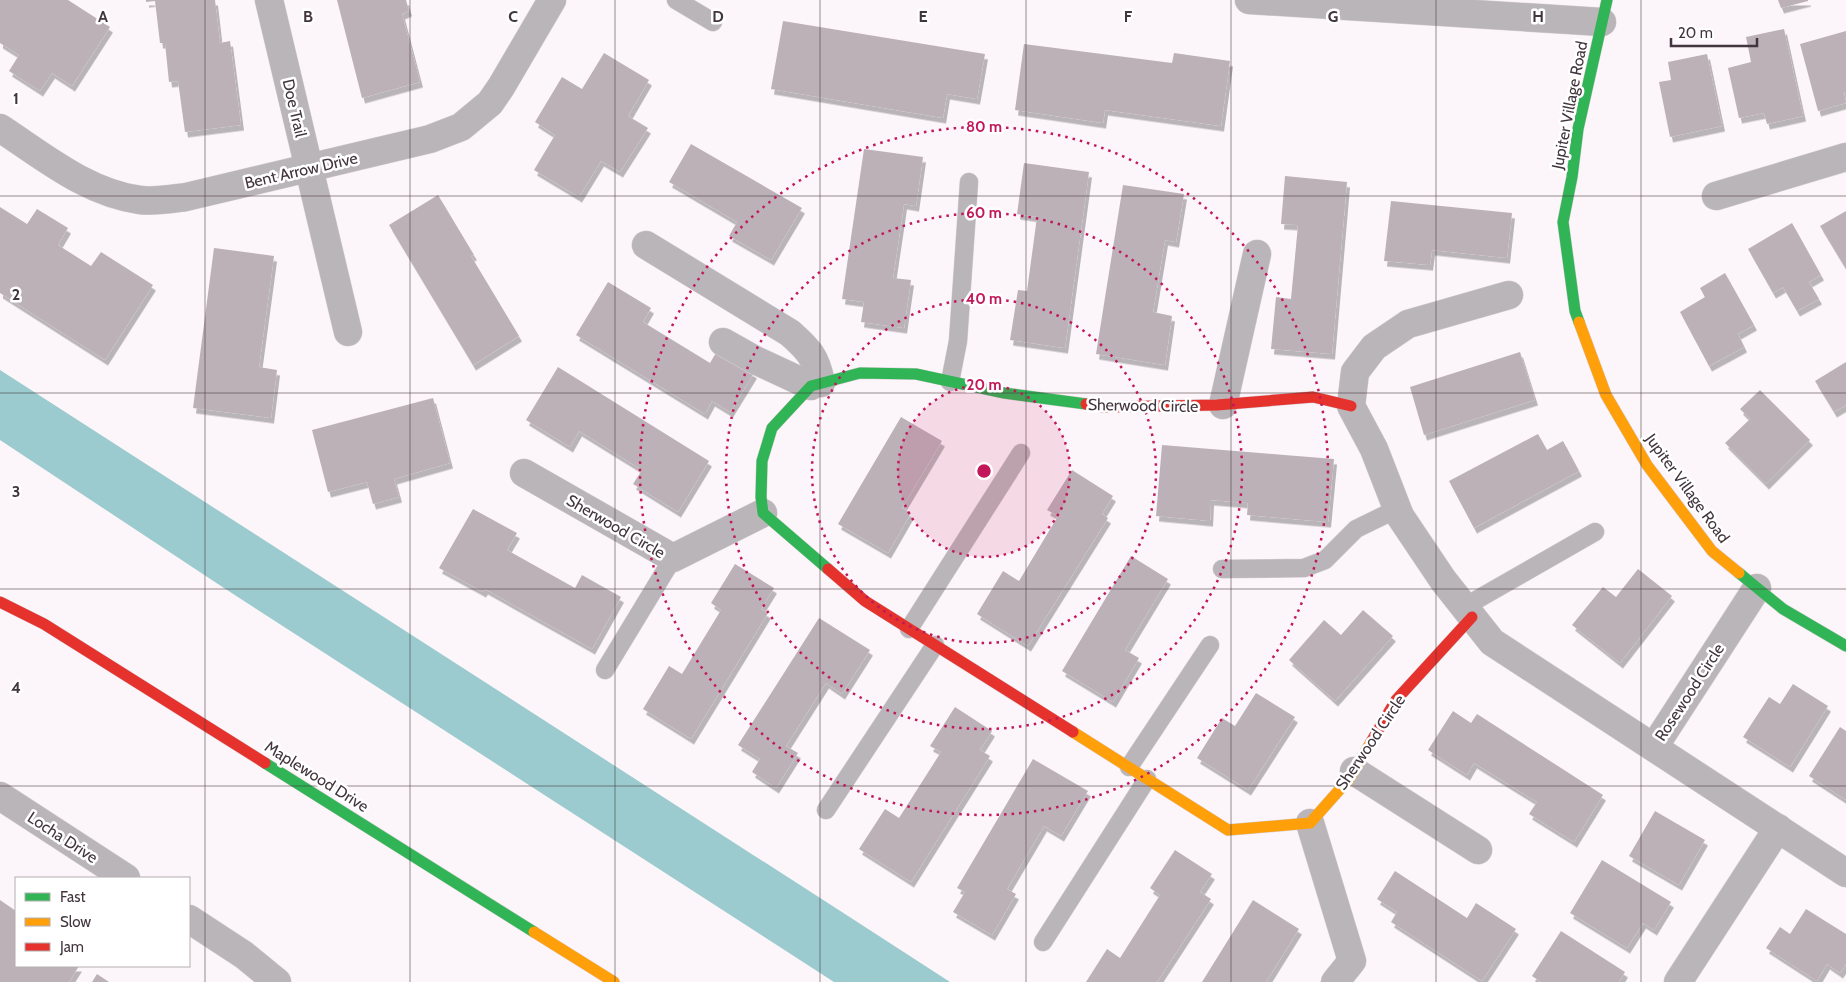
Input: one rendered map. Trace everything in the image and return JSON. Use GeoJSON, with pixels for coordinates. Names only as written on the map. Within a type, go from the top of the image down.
{"type":"FeatureCollection","features":[{"type":"Feature","properties":{"kind":"street","name":"Doe Trail"},"geometry":{"type":"LineString","coordinates":[[269,0],[348,332]]}},
{"type":"Feature","properties":{"kind":"street","name":"Bent Arrow Drive"},"geometry":{"type":"LineString","coordinates":[[0,128],[96,188],[118,196],[141,200],[186,197],[430,139],[461,127],[490,103],[552,0]]}},
{"type":"Feature","properties":{"kind":"street"},"geometry":{"type":"LineString","coordinates":[[1249,0],[1604,11]]}},
{"type":"Feature","properties":{"kind":"street","name":"Jupiter Village Road"},"geometry":{"type":"LineString","coordinates":[[1604,11],[1578,129],[1572,177],[1563,222],[1575,311],[1606,395],[1647,465],[1712,551],[1783,609],[1846,646]]}},
{"type":"Feature","properties":{"kind":"street"},"geometry":{"type":"LineString","coordinates":[[1716,196],[1846,157]]}},
{"type":"Feature","properties":{"kind":"street"},"geometry":{"type":"LineString","coordinates":[[646,245],[790,333],[808,350],[818,367],[816,385],[772,428],[762,461],[761,497],[763,513],[865,601],[1228,830],[1310,823],[1352,961],[1335,982]]}},
{"type":"Feature","properties":{"kind":"street"},"geometry":{"type":"LineString","coordinates":[[1222,405],[1257,254]]}},
{"type":"Feature","properties":{"kind":"street"},"geometry":{"type":"LineString","coordinates":[[1508,295],[1408,324],[1374,347],[1356,372],[1351,406],[1374,449],[1400,516],[1437,572],[1492,642],[1654,747]]}},
{"type":"Feature","properties":{"kind":"street"},"geometry":{"type":"LineString","coordinates":[[723,342],[755,360],[816,385]]}},
{"type":"Feature","properties":{"kind":"street","name":"Sherwood Circle"},"geometry":{"type":"LineString","coordinates":[[816,385],[860,373],[916,374],[1004,393],[1104,407],[1222,405],[1313,397],[1351,406]]}},
{"type":"Feature","properties":{"kind":"street","name":"Sherwood Circle"},"geometry":{"type":"LineString","coordinates":[[524,474],[673,558],[763,513]]}},
{"type":"Feature","properties":{"kind":"street","name":"Rosewood Circle"},"geometry":{"type":"LineString","coordinates":[[1757,588],[1654,747],[1846,873]]}},
{"type":"Feature","properties":{"kind":"street","name":"Maplewood Drive"},"geometry":{"type":"LineString","coordinates":[[0,602],[44,624],[614,982]]}},
{"type":"Feature","properties":{"kind":"street","name":"Sherwood Circle"},"geometry":{"type":"LineString","coordinates":[[1310,823],[1349,779],[1396,700],[1468,612]]}},
{"type":"Feature","properties":{"kind":"street"},"geometry":{"type":"LineString","coordinates":[[1354,771],[1478,850]]}},
{"type":"Feature","properties":{"kind":"street","name":"Locha Drive"},"geometry":{"type":"LineString","coordinates":[[0,796],[124,877]]}},
{"type":"Feature","properties":{"kind":"street"},"geometry":{"type":"LineString","coordinates":[[1678,982],[1778,828]]}},
{"type":"Feature","properties":{"kind":"street"},"geometry":{"type":"LineString","coordinates":[[190,920],[244,955],[277,982]]}},
{"type":"Feature","properties":{"kind":"lane"},"geometry":{"type":"LineString","coordinates":[[676,0],[713,22]]}},
{"type":"Feature","properties":{"kind":"lane"},"geometry":{"type":"LineString","coordinates":[[950,382],[958,341],[969,182]]}},
{"type":"Feature","properties":{"kind":"lane"},"geometry":{"type":"LineString","coordinates":[[908,629],[1021,453]]}},
{"type":"Feature","properties":{"kind":"lane"},"geometry":{"type":"LineString","coordinates":[[1222,569],[1304,568],[1325,560],[1356,529],[1398,508]]}},
{"type":"Feature","properties":{"kind":"lane"},"geometry":{"type":"LineString","coordinates":[[1468,612],[1595,532]]}},
{"type":"Feature","properties":{"kind":"lane"},"geometry":{"type":"LineString","coordinates":[[605,670],[673,558]]}},
{"type":"Feature","properties":{"kind":"lane"},"geometry":{"type":"LineString","coordinates":[[826,810],[935,645]]}},
{"type":"Feature","properties":{"kind":"lane"},"geometry":{"type":"LineString","coordinates":[[1129,767],[1210,646]]}},
{"type":"Feature","properties":{"kind":"lane"},"geometry":{"type":"LineString","coordinates":[[1043,942],[1147,779]]}},
{"type":"Feature","properties":{"kind":"water"},"geometry":{"type":"Polygon","coordinates":[[[0,370],[950,982],[834,982],[224,588],[0,440],[0,370]]]}},
{"type":"Feature","properties":{"kind":"building"},"geometry":{"type":"Polygon","coordinates":[[[0,0],[68,0],[110,27],[72,86],[52,73],[40,91],[9,71],[19,55],[0,43],[0,0]]]}},
{"type":"Feature","properties":{"kind":"building"},"geometry":{"type":"Polygon","coordinates":[[[146,0],[215,0],[220,43],[230,41],[241,125],[185,132],[178,81],[169,82],[165,43],[160,43],[155,1],[146,2],[146,0]]]}},
{"type":"Feature","properties":{"kind":"building"},"geometry":{"type":"Polygon","coordinates":[[[337,0],[406,0],[409,11],[402,14],[420,82],[362,98],[337,0]]]}},
{"type":"Feature","properties":{"kind":"building"},"geometry":{"type":"Polygon","coordinates":[[[1778,0],[1808,0],[1808,1],[1781,8],[1778,0]]]}},
{"type":"Feature","properties":{"kind":"building"},"geometry":{"type":"Polygon","coordinates":[[[783,21],[985,54],[977,99],[947,94],[943,118],[771,89],[783,21]]]}},
{"type":"Feature","properties":{"kind":"building"},"geometry":{"type":"Polygon","coordinates":[[[1784,29],[1803,116],[1767,124],[1764,113],[1739,118],[1728,68],[1751,62],[1746,37],[1784,29]]]}},
{"type":"Feature","properties":{"kind":"building"},"geometry":{"type":"Polygon","coordinates":[[[1846,31],[1846,92],[1844,92],[1846,103],[1818,111],[1800,44],[1846,31]]]}},
{"type":"Feature","properties":{"kind":"building"},"geometry":{"type":"Polygon","coordinates":[[[1024,44],[1172,63],[1174,53],[1230,61],[1221,126],[1105,110],[1103,123],[1015,110],[1024,44]]]}},
{"type":"Feature","properties":{"kind":"building"},"geometry":{"type":"Polygon","coordinates":[[[604,53],[649,80],[628,116],[648,128],[620,172],[601,161],[579,197],[534,170],[555,135],[535,122],[562,77],[582,89],[604,53]]]}},
{"type":"Feature","properties":{"kind":"building"},"geometry":{"type":"Polygon","coordinates":[[[1707,54],[1722,126],[1670,137],[1659,82],[1671,80],[1668,62],[1707,54]]]}},
{"type":"Feature","properties":{"kind":"building"},"geometry":{"type":"Polygon","coordinates":[[[691,144],[802,208],[771,260],[729,236],[737,222],[669,182],[691,144]]]}},
{"type":"Feature","properties":{"kind":"building"},"geometry":{"type":"Polygon","coordinates":[[[864,149],[923,157],[916,206],[904,204],[893,278],[911,280],[904,328],[861,322],[864,302],[842,299],[864,149]]]}},
{"type":"Feature","properties":{"kind":"building"},"geometry":{"type":"Polygon","coordinates":[[[1024,163],[1089,172],[1065,348],[1010,340],[1018,290],[1027,291],[1037,217],[1017,214],[1024,163]]]}},
{"type":"Feature","properties":{"kind":"building"},"geometry":{"type":"Polygon","coordinates":[[[1285,176],[1347,182],[1332,354],[1271,349],[1276,297],[1291,299],[1298,225],[1281,224],[1285,176]]]}},
{"type":"Feature","properties":{"kind":"building"},"geometry":{"type":"Polygon","coordinates":[[[1123,185],[1184,194],[1176,242],[1165,240],[1153,312],[1172,316],[1165,365],[1096,354],[1123,185]]]}},
{"type":"Feature","properties":{"kind":"building"},"geometry":{"type":"Polygon","coordinates":[[[438,195],[474,255],[471,256],[519,336],[473,365],[389,225],[438,195]]]}},
{"type":"Feature","properties":{"kind":"building"},"geometry":{"type":"Polygon","coordinates":[[[1391,201],[1512,213],[1507,258],[1432,250],[1430,265],[1384,261],[1391,201]]]}},
{"type":"Feature","properties":{"kind":"building"},"geometry":{"type":"Polygon","coordinates":[[[0,207],[27,224],[37,209],[68,228],[58,245],[91,266],[101,252],[153,285],[105,360],[0,293],[0,207]]]}},
{"type":"Feature","properties":{"kind":"building"},"geometry":{"type":"Polygon","coordinates":[[[1846,211],[1846,269],[1820,226],[1846,211]]]}},
{"type":"Feature","properties":{"kind":"building"},"geometry":{"type":"Polygon","coordinates":[[[1792,223],[1821,275],[1809,282],[1819,299],[1797,311],[1783,287],[1773,293],[1748,249],[1792,223]]]}},
{"type":"Feature","properties":{"kind":"building"},"geometry":{"type":"Polygon","coordinates":[[[214,248],[274,256],[259,367],[277,370],[271,418],[193,408],[214,248]]]}},
{"type":"Feature","properties":{"kind":"building"},"geometry":{"type":"Polygon","coordinates":[[[1725,273],[1754,325],[1738,334],[1744,347],[1709,366],[1680,312],[1705,297],[1700,288],[1725,273]]]}},
{"type":"Feature","properties":{"kind":"building"},"geometry":{"type":"Polygon","coordinates":[[[608,282],[651,308],[643,322],[710,363],[717,351],[754,373],[730,412],[712,401],[705,414],[576,335],[608,282]]]}},
{"type":"Feature","properties":{"kind":"building"},"geometry":{"type":"Polygon","coordinates":[[[1520,352],[1535,400],[1424,435],[1410,387],[1520,352]]]}},
{"type":"Feature","properties":{"kind":"building"},"geometry":{"type":"Polygon","coordinates":[[[1846,362],[1846,405],[1834,412],[1815,381],[1846,362]]]}},
{"type":"Feature","properties":{"kind":"building"},"geometry":{"type":"Polygon","coordinates":[[[558,367],[709,461],[678,512],[633,484],[642,470],[579,431],[570,447],[526,420],[558,367]]]}},
{"type":"Feature","properties":{"kind":"building"},"geometry":{"type":"Polygon","coordinates":[[[1760,390],[1810,440],[1766,484],[1725,443],[1750,419],[1740,409],[1760,390]]]}},
{"type":"Feature","properties":{"kind":"building"},"geometry":{"type":"Polygon","coordinates":[[[433,398],[450,463],[394,479],[399,497],[373,504],[367,482],[328,492],[312,430],[433,398]]]}},
{"type":"Feature","properties":{"kind":"building"},"geometry":{"type":"Polygon","coordinates":[[[901,417],[942,441],[902,508],[911,513],[888,553],[838,524],[901,417]]]}},
{"type":"Feature","properties":{"kind":"building"},"geometry":{"type":"Polygon","coordinates":[[[1538,434],[1547,450],[1563,441],[1579,471],[1474,528],[1449,481],[1538,434]]]}},
{"type":"Feature","properties":{"kind":"building"},"geometry":{"type":"Polygon","coordinates":[[[1162,445],[1334,459],[1328,522],[1247,515],[1248,503],[1211,500],[1210,521],[1156,516],[1162,445]]]}},
{"type":"Feature","properties":{"kind":"building"},"geometry":{"type":"Polygon","coordinates":[[[1072,470],[1113,496],[1102,514],[1108,518],[1028,646],[977,614],[1003,571],[1019,581],[1058,516],[1047,510],[1072,470]]]}},
{"type":"Feature","properties":{"kind":"building"},"geometry":{"type":"Polygon","coordinates":[[[473,509],[517,533],[507,550],[575,588],[582,575],[621,597],[592,649],[485,589],[483,592],[439,568],[473,509]]]}},
{"type":"Feature","properties":{"kind":"building"},"geometry":{"type":"Polygon","coordinates":[[[1131,556],[1168,579],[1125,650],[1139,658],[1113,702],[1062,671],[1131,556]]]}},
{"type":"Feature","properties":{"kind":"building"},"geometry":{"type":"Polygon","coordinates":[[[735,564],[774,588],[761,609],[768,613],[691,739],[643,709],[669,666],[682,674],[721,610],[711,603],[735,564]]]}},
{"type":"Feature","properties":{"kind":"building"},"geometry":{"type":"Polygon","coordinates":[[[1638,569],[1672,596],[1620,663],[1572,625],[1603,587],[1616,597],[1638,569]]]}},
{"type":"Feature","properties":{"kind":"building"},"geometry":{"type":"Polygon","coordinates":[[[1363,610],[1393,636],[1335,701],[1289,660],[1324,620],[1341,635],[1363,610]]]}},
{"type":"Feature","properties":{"kind":"building"},"geometry":{"type":"Polygon","coordinates":[[[819,618],[870,650],[842,694],[826,683],[786,746],[798,753],[776,788],[752,772],[760,759],[738,745],[819,618]]]}},
{"type":"Feature","properties":{"kind":"building"},"geometry":{"type":"Polygon","coordinates":[[[1793,684],[1828,706],[1790,767],[1743,737],[1769,697],[1780,704],[1793,684]]]}},
{"type":"Feature","properties":{"kind":"building"},"geometry":{"type":"Polygon","coordinates":[[[1256,693],[1295,717],[1248,790],[1197,758],[1222,718],[1235,726],[1256,693]]]}},
{"type":"Feature","properties":{"kind":"building"},"geometry":{"type":"Polygon","coordinates":[[[955,707],[992,731],[980,750],[990,756],[911,882],[859,849],[885,809],[899,818],[941,752],[930,746],[955,707]]]}},
{"type":"Feature","properties":{"kind":"building"},"geometry":{"type":"Polygon","coordinates":[[[1453,711],[1471,723],[1477,714],[1603,795],[1574,842],[1529,814],[1537,802],[1474,763],[1467,775],[1428,750],[1453,711]]]}},
{"type":"Feature","properties":{"kind":"building"},"geometry":{"type":"Polygon","coordinates":[[[1840,727],[1846,731],[1846,800],[1809,776],[1840,727]]]}},
{"type":"Feature","properties":{"kind":"building"},"geometry":{"type":"Polygon","coordinates":[[[1033,759],[1088,791],[1061,836],[1044,826],[1007,889],[1016,894],[992,935],[953,912],[965,892],[957,888],[1033,759]]]}},
{"type":"Feature","properties":{"kind":"building"},"geometry":{"type":"Polygon","coordinates":[[[1655,811],[1705,840],[1679,885],[1629,856],[1655,811]]]}},
{"type":"Feature","properties":{"kind":"building"},"geometry":{"type":"Polygon","coordinates":[[[1175,850],[1212,874],[1200,892],[1211,899],[1157,982],[1086,982],[1107,949],[1120,958],[1160,895],[1150,888],[1175,850]]]}},
{"type":"Feature","properties":{"kind":"building"},"geometry":{"type":"Polygon","coordinates":[[[1602,860],[1671,902],[1654,930],[1643,923],[1627,948],[1570,913],[1602,860]]]}},
{"type":"Feature","properties":{"kind":"building"},"geometry":{"type":"Polygon","coordinates":[[[1395,871],[1467,918],[1476,903],[1516,929],[1482,981],[1391,922],[1397,912],[1377,899],[1395,871]]]}},
{"type":"Feature","properties":{"kind":"building"},"geometry":{"type":"Polygon","coordinates":[[[0,900],[15,910],[15,967],[78,967],[69,982],[0,982],[0,900]]]}},
{"type":"Feature","properties":{"kind":"building"},"geometry":{"type":"Polygon","coordinates":[[[1253,900],[1299,929],[1266,982],[1202,982],[1253,900]]]}},
{"type":"Feature","properties":{"kind":"building"},"geometry":{"type":"Polygon","coordinates":[[[1806,909],[1846,934],[1846,964],[1840,973],[1827,964],[1817,981],[1766,948],[1780,927],[1790,934],[1806,909]]]}},
{"type":"Feature","properties":{"kind":"building"},"geometry":{"type":"Polygon","coordinates":[[[1561,931],[1625,972],[1619,982],[1541,982],[1532,976],[1561,931]]]}},
{"type":"Feature","properties":{"kind":"building"},"geometry":{"type":"Polygon","coordinates":[[[97,974],[109,982],[92,982],[97,974]]]}},
{"type":"Feature","properties":{"kind":"traffic: fast"},"geometry":{"type":"LineString","coordinates":[[1579,322],[1575,311],[1563,222],[1572,177],[1578,129],[1607,0]]}},
{"type":"Feature","properties":{"kind":"traffic: fast"},"geometry":{"type":"LineString","coordinates":[[828,569],[763,513],[761,497],[762,461],[772,428],[811,386],[860,373],[916,374],[1004,393],[1086,404]]}},
{"type":"Feature","properties":{"kind":"traffic: fast"},"geometry":{"type":"LineString","coordinates":[[1739,573],[1783,609],[1846,646]]}},
{"type":"Feature","properties":{"kind":"traffic: fast"},"geometry":{"type":"LineString","coordinates":[[265,763],[534,932]]}},
{"type":"Feature","properties":{"kind":"traffic: slow"},"geometry":{"type":"LineString","coordinates":[[1579,322],[1606,395],[1647,465],[1712,551],[1739,573]]}},
{"type":"Feature","properties":{"kind":"traffic: slow"},"geometry":{"type":"LineString","coordinates":[[1073,732],[1228,830],[1310,823],[1349,779],[1371,742]]}},
{"type":"Feature","properties":{"kind":"traffic: slow"},"geometry":{"type":"LineString","coordinates":[[534,932],[614,982]]}},
{"type":"Feature","properties":{"kind":"traffic: jam"},"geometry":{"type":"LineString","coordinates":[[1086,404],[1104,407],[1217,405],[1313,397],[1351,406]]}},
{"type":"Feature","properties":{"kind":"traffic: jam"},"geometry":{"type":"LineString","coordinates":[[828,569],[865,601],[1073,732]]}},
{"type":"Feature","properties":{"kind":"traffic: jam"},"geometry":{"type":"LineString","coordinates":[[0,602],[44,624],[265,763]]}},
{"type":"Feature","properties":{"kind":"traffic: jam"},"geometry":{"type":"LineString","coordinates":[[1371,742],[1396,700],[1472,617]]}}]}
